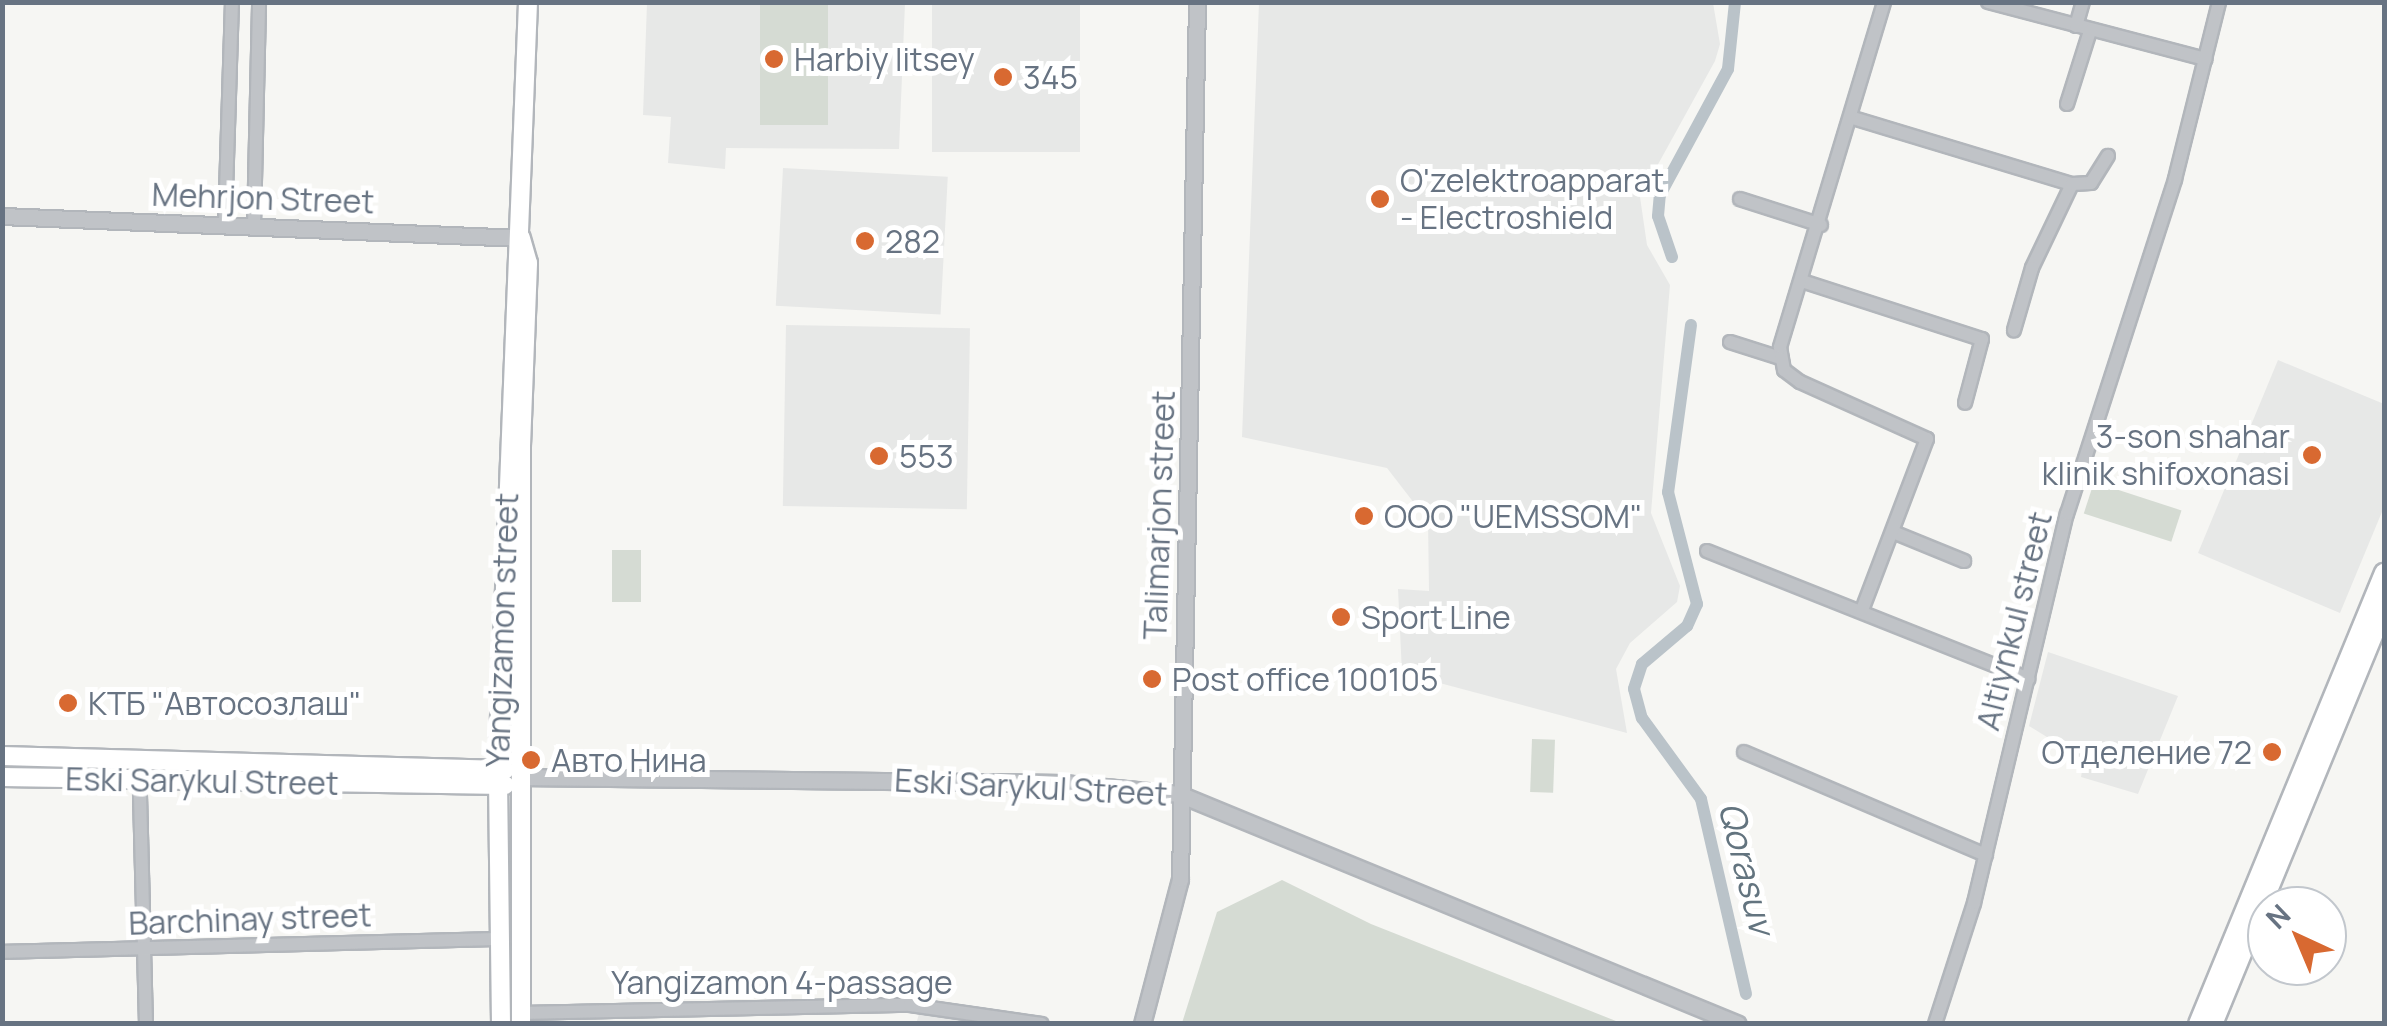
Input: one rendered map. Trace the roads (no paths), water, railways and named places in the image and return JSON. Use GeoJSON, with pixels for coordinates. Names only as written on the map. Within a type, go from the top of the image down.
{"type":"FeatureCollection","features":[{"type":"Feature","properties":{"kind":"main road","name":"Yangizamon street"},"geometry":{"type":"LineString","coordinates":[[501,1024],[498,766],[514,261],[521,238],[528,2]]}},
{"type":"Feature","properties":{"kind":"main road","name":"Yangizamon street"},"geometry":{"type":"LineString","coordinates":[[520,1018],[518,777],[528,263],[521,238]]}},
{"type":"Feature","properties":{"kind":"main road"},"geometry":{"type":"LineString","coordinates":[[2373,635],[2384,574]]}},
{"type":"Feature","properties":{"kind":"main road"},"geometry":{"type":"LineString","coordinates":[[2263,886],[2384,610]]}},
{"type":"Feature","properties":{"kind":"main road","name":"Eski Sarykul Street"},"geometry":{"type":"LineString","coordinates":[[2,756],[498,766],[518,777]]}},
{"type":"Feature","properties":{"kind":"main road","name":"Eski Sarykul Street"},"geometry":{"type":"LineString","coordinates":[[2,777],[498,789]]}},
{"type":"Feature","properties":{"kind":"main road"},"geometry":{"type":"LineString","coordinates":[[498,789],[518,777]]}},
{"type":"Feature","properties":{"kind":"main road"},"geometry":{"type":"LineString","coordinates":[[2198,1024],[2247,921]]}},
{"type":"Feature","properties":{"kind":"main road"},"geometry":{"type":"LineString","coordinates":[[2213,1024],[2247,926]]}},
{"type":"Feature","properties":{"kind":"street"},"geometry":{"type":"LineString","coordinates":[[225,224],[232,2]]}},
{"type":"Feature","properties":{"kind":"street"},"geometry":{"type":"LineString","coordinates":[[254,226],[259,2]]}},
{"type":"Feature","properties":{"kind":"street","name":"Talimarjon street"},"geometry":{"type":"LineString","coordinates":[[1142,1024],[1177,898],[1197,2]]}},
{"type":"Feature","properties":{"kind":"street"},"geometry":{"type":"LineString","coordinates":[[1862,610],[1927,439],[1800,382],[1784,370],[1780,358],[1884,2]]}},
{"type":"Feature","properties":{"kind":"street"},"geometry":{"type":"LineString","coordinates":[[1988,2],[2033,9],[2083,29],[2206,59]]}},
{"type":"Feature","properties":{"kind":"street"},"geometry":{"type":"LineString","coordinates":[[2067,104],[2083,29],[2084,2]]}},
{"type":"Feature","properties":{"kind":"street","name":"Altiynkul street"},"geometry":{"type":"LineString","coordinates":[[1935,1024],[1986,855],[2068,514],[2176,179],[2219,2]]}},
{"type":"Feature","properties":{"kind":"street"},"geometry":{"type":"LineString","coordinates":[[1853,118],[2072,184],[2092,183],[2108,156]]}},
{"type":"Feature","properties":{"kind":"street"},"geometry":{"type":"LineString","coordinates":[[2014,330],[2032,268],[2072,184]]}},
{"type":"Feature","properties":{"kind":"street"},"geometry":{"type":"LineString","coordinates":[[1740,199],[1821,225]]}},
{"type":"Feature","properties":{"kind":"street","name":"Mehrjon Street"},"geometry":{"type":"LineString","coordinates":[[2,216],[521,238]]}},
{"type":"Feature","properties":{"kind":"street"},"geometry":{"type":"LineString","coordinates":[[1805,282],[1982,339],[1966,403]]}},
{"type":"Feature","properties":{"kind":"street"},"geometry":{"type":"LineString","coordinates":[[1730,342],[1780,358]]}},
{"type":"Feature","properties":{"kind":"street"},"geometry":{"type":"LineString","coordinates":[[1893,532],[1964,560]]}},
{"type":"Feature","properties":{"kind":"street"},"geometry":{"type":"LineString","coordinates":[[1707,550],[2028,679]]}},
{"type":"Feature","properties":{"kind":"street"},"geometry":{"type":"LineString","coordinates":[[1744,752],[1986,855]]}},
{"type":"Feature","properties":{"kind":"street"},"geometry":{"type":"LineString","coordinates":[[139,757],[146,1024]]}},
{"type":"Feature","properties":{"kind":"street","name":"Eski Sarykul Street"},"geometry":{"type":"LineString","coordinates":[[518,777],[1026,782],[1179,794],[1738,1024]]}},
{"type":"Feature","properties":{"kind":"street","name":"Barchinay street"},"geometry":{"type":"LineString","coordinates":[[2,952],[500,938]]}},
{"type":"Feature","properties":{"kind":"street","name":"Yangizamon 4-passage"},"geometry":{"type":"LineString","coordinates":[[520,1018],[910,1004],[1042,1024]]}},
{"type":"Feature","properties":{"kind":"waterway"},"geometry":{"type":"LineString","coordinates":[[1672,257],[1658,216],[1660,195],[1728,69],[1735,2]]}},
{"type":"Feature","properties":{"kind":"waterway","name":"Qorasuv"},"geometry":{"type":"LineString","coordinates":[[1691,325],[1668,492],[1697,604],[1687,626],[1642,664],[1634,689],[1642,718],[1701,799],[1746,994]]}},
{"type":"Feature","properties":{"kind":"place","name":"Harbiy litsey"},"geometry":{"type":"Point","coordinates":[774,59]}},
{"type":"Feature","properties":{"kind":"place","name":"345"},"geometry":{"type":"Point","coordinates":[1003,77]}},
{"type":"Feature","properties":{"kind":"place","name":"O'zelektroapparat - Electroshield"},"geometry":{"type":"Point","coordinates":[1380,199]}},
{"type":"Feature","properties":{"kind":"place","name":"282"},"geometry":{"type":"Point","coordinates":[865,241]}},
{"type":"Feature","properties":{"kind":"place","name":"3-son shahar klinik shifoxonasi"},"geometry":{"type":"Point","coordinates":[2312,455]}},
{"type":"Feature","properties":{"kind":"place","name":"553"},"geometry":{"type":"Point","coordinates":[879,456]}},
{"type":"Feature","properties":{"kind":"place","name":"ООО \"UEMSSOM\""},"geometry":{"type":"Point","coordinates":[1364,516]}},
{"type":"Feature","properties":{"kind":"place","name":"Sport Line"},"geometry":{"type":"Point","coordinates":[1341,617]}},
{"type":"Feature","properties":{"kind":"place","name":"Post office 100105"},"geometry":{"type":"Point","coordinates":[1152,679]}},
{"type":"Feature","properties":{"kind":"place","name":"КТБ \"Автосозлаш\""},"geometry":{"type":"Point","coordinates":[68,703]}},
{"type":"Feature","properties":{"kind":"place","name":"Отделение 72"},"geometry":{"type":"Point","coordinates":[2272,752]}},
{"type":"Feature","properties":{"kind":"place","name":"Авто Нина"},"geometry":{"type":"Point","coordinates":[531,760]}}]}
